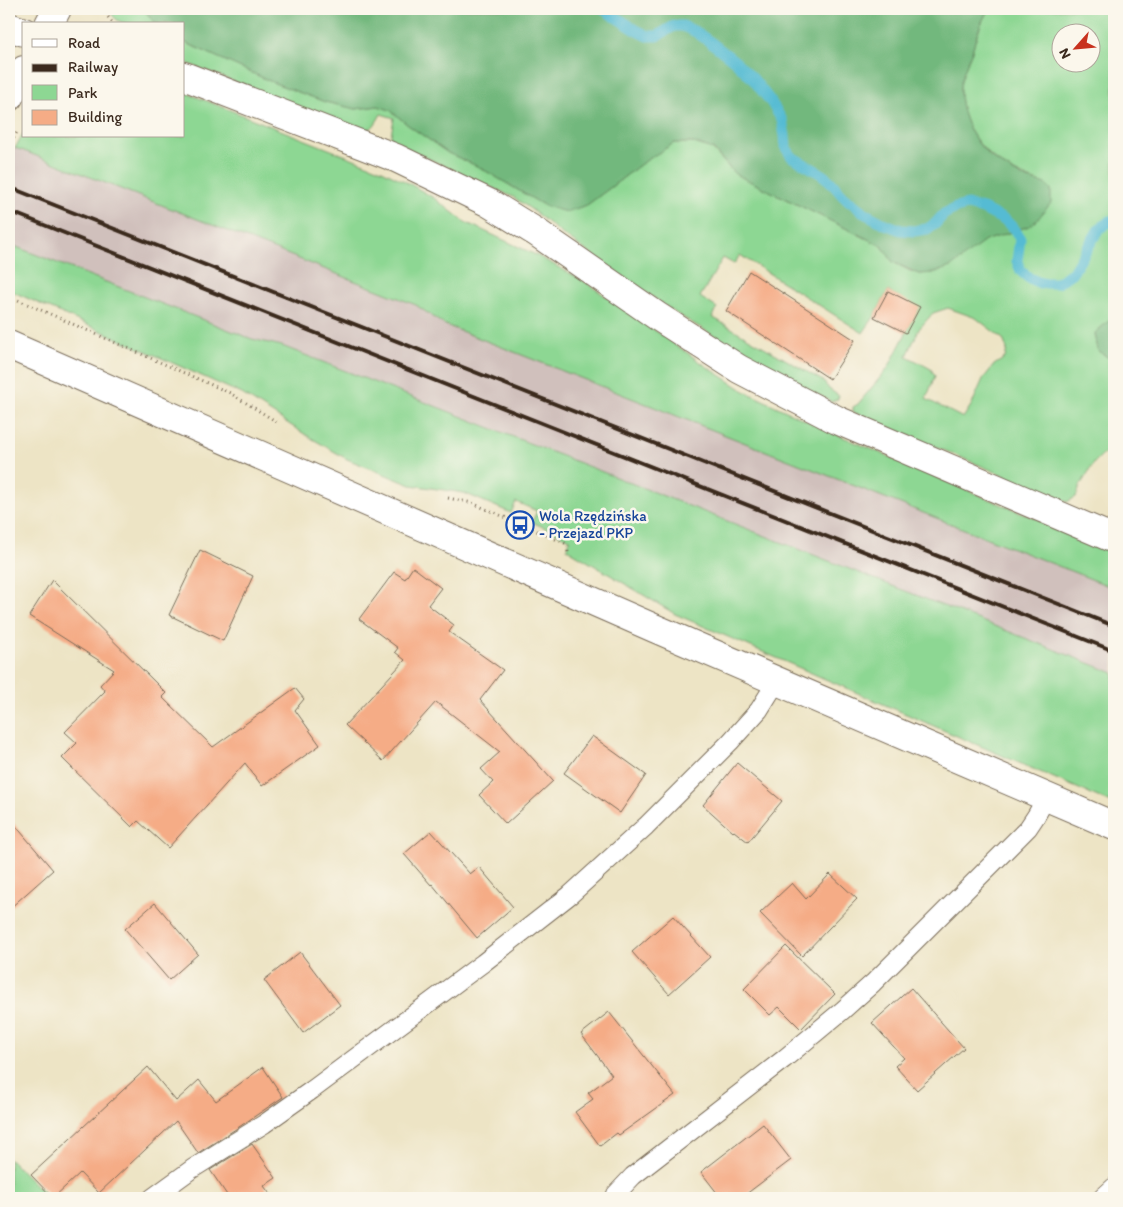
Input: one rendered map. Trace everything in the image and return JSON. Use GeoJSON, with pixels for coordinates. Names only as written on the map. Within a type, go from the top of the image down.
{"type":"FeatureCollection","features":[{"type":"Feature","properties":{"kind":"street"},"geometry":{"type":"LineString","coordinates":[[9,27],[22,31]]}},
{"type":"Feature","properties":{"kind":"street"},"geometry":{"type":"LineString","coordinates":[[9,97],[22,74]]}},
{"type":"Feature","properties":{"kind":"street"},"geometry":{"type":"LineString","coordinates":[[185,76],[396,158],[489,203],[536,232],[657,316],[739,369],[837,420],[1114,539]]}},
{"type":"Feature","properties":{"kind":"street"},"geometry":{"type":"LineString","coordinates":[[9,345],[348,495],[1114,826]]}},
{"type":"Feature","properties":{"kind":"lane"},"geometry":{"type":"LineString","coordinates":[[152,1198],[192,1169],[264,1124],[312,1090],[483,963],[570,895],[646,826],[730,742],[759,710],[777,681]]}},
{"type":"Feature","properties":{"kind":"lane"},"geometry":{"type":"LineString","coordinates":[[615,1198],[616,1194],[633,1176],[784,1060],[855,999],[1028,828],[1046,798]]}},
{"type":"Feature","properties":{"kind":"lane"},"geometry":{"type":"LineString","coordinates":[[1102,1198],[1114,1187]]}},
{"type":"Feature","properties":{"kind":"path"},"geometry":{"type":"LineString","coordinates":[[102,9],[112,22]]}},
{"type":"Feature","properties":{"kind":"path"},"geometry":{"type":"LineString","coordinates":[[9,296],[230,393],[277,423]]}},
{"type":"Feature","properties":{"kind":"path"},"geometry":{"type":"LineString","coordinates":[[440,496],[472,503],[567,544]]}},
{"type":"Feature","properties":{"kind":"shaded area"},"geometry":{"type":"Polygon","coordinates":[[[9,146],[416,305],[443,324],[1114,588],[1114,673],[282,346],[252,339],[9,244],[9,146]]]}},
{"type":"Feature","properties":{"kind":"green space"},"geometry":{"type":"Polygon","coordinates":[[[109,9],[144,9],[154,22],[120,22],[109,9]]]}},
{"type":"Feature","properties":{"kind":"green space"},"geometry":{"type":"Polygon","coordinates":[[[144,9],[989,9],[979,29],[960,87],[960,98],[965,119],[975,139],[989,155],[1018,175],[1049,186],[1051,189],[1051,203],[1037,220],[1029,226],[985,241],[951,267],[933,273],[919,274],[893,262],[882,246],[735,174],[713,149],[694,143],[674,143],[641,164],[587,205],[566,212],[545,206],[479,167],[448,153],[390,110],[378,106],[356,109],[325,102],[272,82],[185,42],[185,22],[154,22],[144,9]]]}},
{"type":"Feature","properties":{"kind":"green space"},"geometry":{"type":"Polygon","coordinates":[[[989,9],[1114,9],[1114,316],[1095,333],[1098,351],[1114,361],[1114,456],[1107,453],[1102,455],[1094,463],[1081,484],[1076,497],[1067,502],[853,412],[853,407],[858,404],[888,368],[919,308],[888,291],[863,333],[740,255],[734,264],[723,258],[700,297],[717,308],[712,317],[823,381],[829,389],[839,396],[837,400],[832,402],[776,374],[677,314],[562,234],[513,197],[390,141],[394,118],[381,114],[373,127],[367,130],[353,128],[185,62],[185,42],[272,82],[325,102],[356,109],[378,106],[390,110],[448,153],[479,167],[545,206],[566,211],[587,205],[641,164],[674,143],[694,143],[712,149],[735,174],[882,246],[893,262],[919,274],[933,273],[985,241],[1029,226],[1046,184],[1029,179],[998,162],[985,151],[974,137],[966,122],[961,105],[960,87],[979,29],[989,9]],[[948,308],[933,313],[919,329],[907,356],[931,369],[935,376],[926,399],[963,418],[972,404],[983,379],[994,365],[1005,358],[1007,349],[1003,339],[976,318],[948,308]]]}},
{"type":"Feature","properties":{"kind":"green space"},"geometry":{"type":"Polygon","coordinates":[[[185,92],[382,170],[434,198],[465,222],[536,255],[584,281],[746,392],[822,428],[988,499],[1114,550],[1114,588],[443,324],[416,305],[15,148],[22,136],[22,138],[185,138],[185,92]]]}},
{"type":"Feature","properties":{"kind":"green space"},"geometry":{"type":"Polygon","coordinates":[[[9,244],[252,339],[282,346],[1114,673],[1114,804],[675,614],[567,549],[570,539],[532,522],[537,511],[516,502],[511,513],[464,493],[411,485],[347,459],[242,394],[9,290],[9,244]]]}},
{"type":"Feature","properties":{"kind":"green space"},"geometry":{"type":"Polygon","coordinates":[[[1114,316],[1114,361],[1098,351],[1095,333],[1114,316]]]}},
{"type":"Feature","properties":{"kind":"green space"},"geometry":{"type":"Polygon","coordinates":[[[9,1158],[49,1198],[9,1198],[9,1158]]]}},
{"type":"Feature","properties":{"kind":"building"},"geometry":{"type":"Polygon","coordinates":[[[749,271],[855,340],[830,379],[726,311],[749,271]]]}},
{"type":"Feature","properties":{"kind":"building"},"geometry":{"type":"Polygon","coordinates":[[[888,291],[920,307],[906,333],[874,317],[888,291]]]}},
{"type":"Feature","properties":{"kind":"building"},"geometry":{"type":"Polygon","coordinates":[[[200,550],[253,576],[223,641],[169,615],[200,550]]]}},
{"type":"Feature","properties":{"kind":"building"},"geometry":{"type":"Polygon","coordinates":[[[413,567],[441,588],[428,605],[454,625],[449,632],[503,670],[480,700],[553,781],[506,824],[479,795],[493,782],[481,769],[500,752],[436,702],[383,761],[345,725],[405,660],[395,652],[398,648],[359,619],[394,572],[405,579],[413,567]]]}},
{"type":"Feature","properties":{"kind":"building"},"geometry":{"type":"Polygon","coordinates":[[[52,580],[166,693],[162,697],[213,747],[295,688],[304,699],[295,710],[320,745],[262,786],[245,763],[168,848],[138,821],[132,827],[62,758],[77,743],[65,732],[105,691],[100,685],[114,670],[29,616],[52,580]]]}},
{"type":"Feature","properties":{"kind":"building"},"geometry":{"type":"Polygon","coordinates":[[[592,736],[646,775],[620,813],[564,773],[592,736]]]}},
{"type":"Feature","properties":{"kind":"building"},"geometry":{"type":"Polygon","coordinates":[[[737,763],[782,801],[748,842],[733,832],[703,805],[737,763]]]}},
{"type":"Feature","properties":{"kind":"building"},"geometry":{"type":"Polygon","coordinates":[[[9,818],[53,870],[9,909],[9,818]]]}},
{"type":"Feature","properties":{"kind":"building"},"geometry":{"type":"Polygon","coordinates":[[[431,831],[470,874],[479,867],[513,907],[477,938],[404,854],[431,831]]]}},
{"type":"Feature","properties":{"kind":"building"},"geometry":{"type":"Polygon","coordinates":[[[830,874],[857,899],[802,956],[760,913],[792,883],[806,899],[830,874]]]}},
{"type":"Feature","properties":{"kind":"building"},"geometry":{"type":"Polygon","coordinates":[[[155,903],[198,954],[169,980],[125,929],[155,903]]]}},
{"type":"Feature","properties":{"kind":"building"},"geometry":{"type":"Polygon","coordinates":[[[673,916],[710,957],[669,994],[632,952],[673,916]]]}},
{"type":"Feature","properties":{"kind":"building"},"geometry":{"type":"Polygon","coordinates":[[[786,946],[835,994],[801,1029],[779,1007],[770,1015],[744,989],[786,946]]]}},
{"type":"Feature","properties":{"kind":"building"},"geometry":{"type":"Polygon","coordinates":[[[300,952],[340,1005],[303,1033],[264,980],[300,952]]]}},
{"type":"Feature","properties":{"kind":"building"},"geometry":{"type":"Polygon","coordinates":[[[911,988],[964,1048],[917,1090],[895,1066],[904,1058],[872,1023],[911,988]]]}},
{"type":"Feature","properties":{"kind":"building"},"geometry":{"type":"Polygon","coordinates":[[[609,1012],[675,1095],[619,1135],[617,1133],[600,1146],[575,1112],[593,1099],[588,1093],[612,1075],[581,1034],[609,1012]]]}},
{"type":"Feature","properties":{"kind":"building"},"geometry":{"type":"Polygon","coordinates":[[[148,1067],[176,1101],[199,1080],[216,1101],[263,1067],[283,1097],[198,1153],[176,1121],[99,1193],[80,1173],[53,1198],[31,1175],[148,1067]]]}},
{"type":"Feature","properties":{"kind":"building"},"geometry":{"type":"Polygon","coordinates":[[[763,1124],[791,1160],[741,1198],[721,1198],[701,1172],[763,1124]]]}},
{"type":"Feature","properties":{"kind":"building"},"geometry":{"type":"Polygon","coordinates":[[[252,1144],[276,1178],[264,1186],[273,1198],[229,1198],[210,1170],[252,1144]]]}},
{"type":"Feature","properties":{"kind":"waterway"},"geometry":{"type":"LineString","coordinates":[[603,9],[648,36],[657,36],[674,26],[683,26],[696,32],[713,44],[736,62],[753,79],[771,102],[782,120],[786,148],[792,157],[820,173],[843,196],[866,214],[885,224],[901,230],[914,231],[927,229],[935,224],[944,214],[956,208],[967,205],[983,209],[1006,221],[1015,230],[1020,239],[1017,261],[1021,271],[1029,278],[1040,283],[1057,283],[1073,272],[1099,229],[1110,221],[1114,221]]}},
{"type":"Feature","properties":{"kind":"railway"},"geometry":{"type":"LineString","coordinates":[[9,187],[1114,626]]}},
{"type":"Feature","properties":{"kind":"railway"},"geometry":{"type":"LineString","coordinates":[[9,211],[1114,651]]}},
{"type":"Feature","properties":{"kind":"place","name":"Wola Rzędzińska - Przejazd PKP"},"geometry":{"type":"Point","coordinates":[520,525]}}]}
